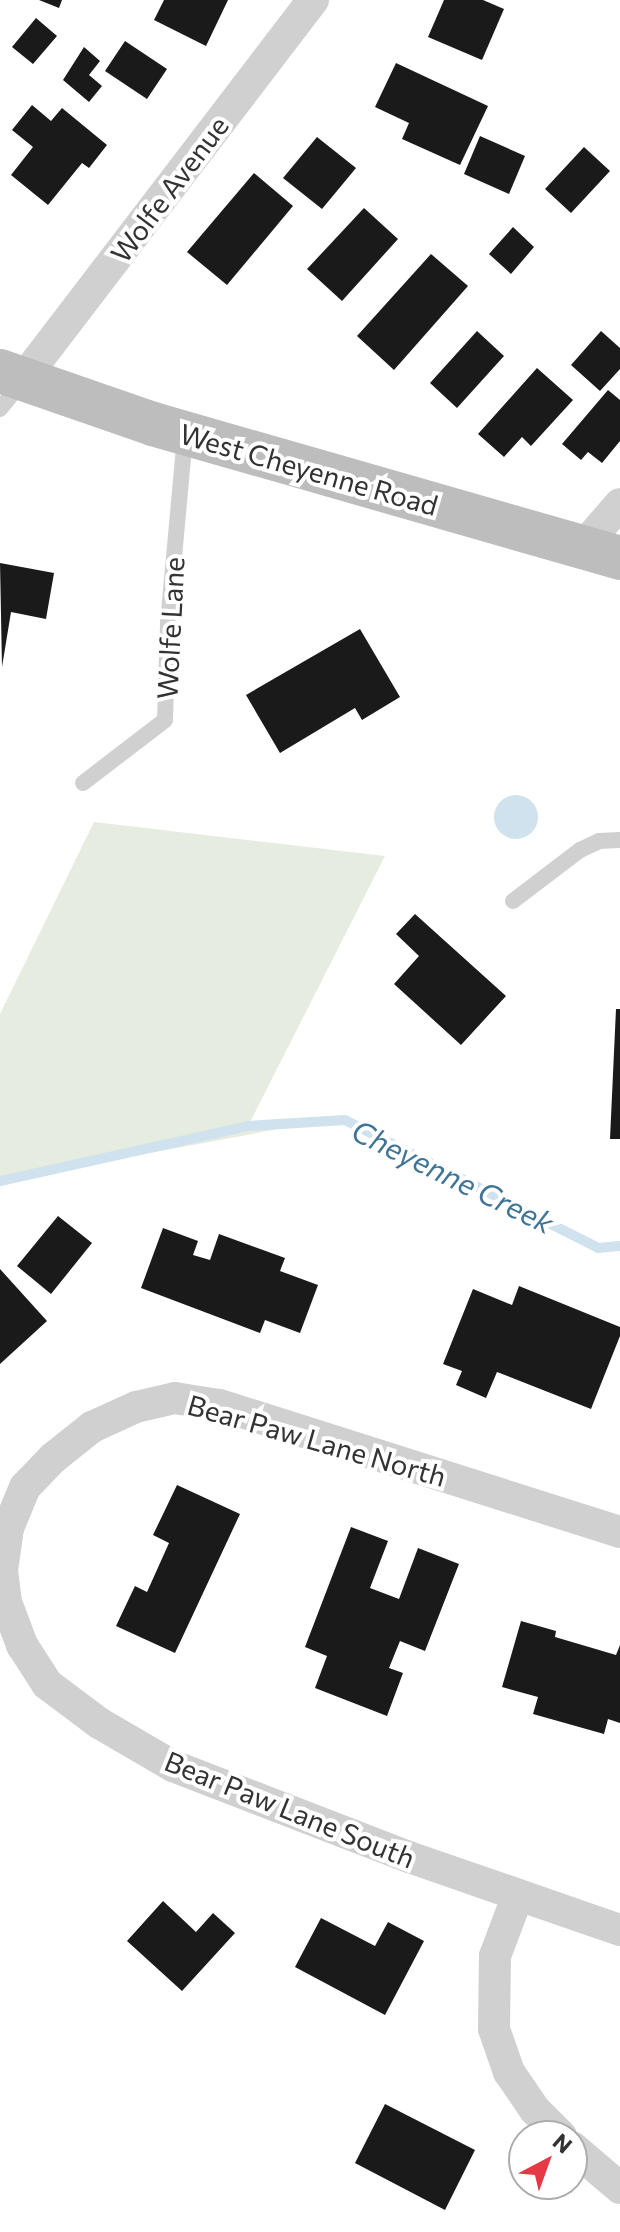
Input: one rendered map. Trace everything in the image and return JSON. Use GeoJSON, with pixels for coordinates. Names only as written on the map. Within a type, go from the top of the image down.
{"type":"FeatureCollection","features":[{"type":"Feature","properties":{"kind":"main road","name":"West Cheyenne Road"},"geometry":{"type":"LineString","coordinates":[[8,386],[185,433],[601,553]]}},
{"type":"Feature","properties":{"kind":"street","name":"Wolfe Avenue"},"geometry":{"type":"LineString","coordinates":[[8,386],[313,0]]}},
{"type":"Feature","properties":{"kind":"street"},"geometry":{"type":"LineString","coordinates":[[601,553],[620,504]]}},
{"type":"Feature","properties":{"kind":"street","name":"Bear Paw Lane North"},"geometry":{"type":"LineString","coordinates":[[2,1570],[8,1528],[25,1487],[53,1458],[92,1427],[136,1407],[175,1398],[219,1405],[620,1532]]}},
{"type":"Feature","properties":{"kind":"street","name":"Bear Paw Lane South"},"geometry":{"type":"LineString","coordinates":[[2,1570],[6,1602],[22,1645],[47,1684],[99,1723],[173,1766],[249,1798],[620,1930]]}},
{"type":"Feature","properties":{"kind":"street"},"geometry":{"type":"LineString","coordinates":[[518,1895],[495,1956],[494,2029],[509,2072],[545,2120]]}},
{"type":"Feature","properties":{"kind":"street"},"geometry":{"type":"LineString","coordinates":[[588,2161],[620,2188]]}},
{"type":"Feature","properties":{"kind":"lane","name":"Wolfe Lane"},"geometry":{"type":"LineString","coordinates":[[83,783],[165,720],[168,623],[185,433]]}},
{"type":"Feature","properties":{"kind":"lane"},"geometry":{"type":"LineString","coordinates":[[513,901],[580,850],[599,841],[620,840]]}},
{"type":"Feature","properties":{"kind":"shaded area"},"geometry":{"type":"Polygon","coordinates":[[[94,822],[385,856],[248,1126],[343,1117],[0,1181],[0,1014],[94,822]]]}},
{"type":"Feature","properties":{"kind":"water"},"geometry":{"type":"Polygon","coordinates":[[[516,795],[531,802],[538,817],[531,832],[516,839],[501,832],[494,817],[501,802],[516,795]]]}},
{"type":"Feature","properties":{"kind":"building"},"geometry":{"type":"Polygon","coordinates":[[[39,0],[62,0],[59,8],[39,0]]]}},
{"type":"Feature","properties":{"kind":"building"},"geometry":{"type":"Polygon","coordinates":[[[164,0],[228,0],[206,46],[154,20],[164,0]]]}},
{"type":"Feature","properties":{"kind":"building"},"geometry":{"type":"Polygon","coordinates":[[[444,0],[483,0],[504,9],[482,60],[428,37],[444,0]]]}},
{"type":"Feature","properties":{"kind":"building"},"geometry":{"type":"Polygon","coordinates":[[[36,18],[57,36],[33,64],[12,47],[36,18]]]}},
{"type":"Feature","properties":{"kind":"building"},"geometry":{"type":"Polygon","coordinates":[[[125,41],[167,69],[147,99],[105,71],[125,41]]]}},
{"type":"Feature","properties":{"kind":"building"},"geometry":{"type":"Polygon","coordinates":[[[84,47],[100,61],[89,75],[102,86],[89,102],[63,80],[84,47]]]}},
{"type":"Feature","properties":{"kind":"building"},"geometry":{"type":"Polygon","coordinates":[[[396,63],[488,106],[460,165],[402,139],[409,123],[375,107],[396,63]]]}},
{"type":"Feature","properties":{"kind":"building"},"geometry":{"type":"Polygon","coordinates":[[[32,105],[51,121],[62,108],[107,145],[89,168],[82,163],[48,205],[11,175],[33,147],[12,130],[32,105]]]}},
{"type":"Feature","properties":{"kind":"building"},"geometry":{"type":"Polygon","coordinates":[[[480,136],[525,156],[509,194],[464,174],[480,136]]]}},
{"type":"Feature","properties":{"kind":"building"},"geometry":{"type":"Polygon","coordinates":[[[317,137],[356,168],[322,209],[283,178],[317,137]]]}},
{"type":"Feature","properties":{"kind":"building"},"geometry":{"type":"Polygon","coordinates":[[[584,147],[610,171],[571,213],[545,189],[584,147]]]}},
{"type":"Feature","properties":{"kind":"building"},"geometry":{"type":"Polygon","coordinates":[[[254,173],[293,206],[227,285],[187,252],[254,173]]]}},
{"type":"Feature","properties":{"kind":"building"},"geometry":{"type":"Polygon","coordinates":[[[364,208],[398,239],[342,301],[307,269],[364,208]]]}},
{"type":"Feature","properties":{"kind":"building"},"geometry":{"type":"Polygon","coordinates":[[[513,227],[534,247],[511,274],[489,254],[513,227]]]}},
{"type":"Feature","properties":{"kind":"building"},"geometry":{"type":"Polygon","coordinates":[[[431,254],[468,286],[394,370],[357,336],[431,254]]]}},
{"type":"Feature","properties":{"kind":"building"},"geometry":{"type":"Polygon","coordinates":[[[477,331],[504,356],[457,408],[430,383],[477,331]]]}},
{"type":"Feature","properties":{"kind":"building"},"geometry":{"type":"Polygon","coordinates":[[[601,331],[620,348],[620,369],[600,391],[571,365],[601,331]]]}},
{"type":"Feature","properties":{"kind":"building"},"geometry":{"type":"Polygon","coordinates":[[[537,368],[573,400],[531,446],[522,437],[504,457],[478,434],[537,368]]]}},
{"type":"Feature","properties":{"kind":"building"},"geometry":{"type":"Polygon","coordinates":[[[608,390],[620,400],[620,441],[602,463],[588,452],[581,460],[562,444],[608,390]]]}},
{"type":"Feature","properties":{"kind":"building"},"geometry":{"type":"Polygon","coordinates":[[[0,563],[54,573],[46,619],[11,612],[2,667],[0,563]]]}},
{"type":"Feature","properties":{"kind":"building"},"geometry":{"type":"Polygon","coordinates":[[[360,629],[400,697],[362,720],[355,708],[280,753],[246,695],[360,629]]]}},
{"type":"Feature","properties":{"kind":"building"},"geometry":{"type":"Polygon","coordinates":[[[415,914],[506,996],[461,1045],[394,984],[419,956],[396,934],[415,914]]]}},
{"type":"Feature","properties":{"kind":"building"},"geometry":{"type":"Polygon","coordinates":[[[616,1009],[620,1009],[620,1139],[610,1139],[616,1009]]]}},
{"type":"Feature","properties":{"kind":"building"},"geometry":{"type":"Polygon","coordinates":[[[58,1216],[92,1243],[51,1294],[17,1266],[58,1216]]]}},
{"type":"Feature","properties":{"kind":"building"},"geometry":{"type":"Polygon","coordinates":[[[163,1228],[198,1241],[193,1255],[210,1260],[219,1234],[285,1258],[280,1271],[318,1285],[300,1333],[265,1320],[260,1333],[141,1288],[163,1228]]]}},
{"type":"Feature","properties":{"kind":"building"},"geometry":{"type":"Polygon","coordinates":[[[0,1269],[47,1321],[0,1364],[0,1269]]]}},
{"type":"Feature","properties":{"kind":"building"},"geometry":{"type":"Polygon","coordinates":[[[519,1286],[620,1327],[620,1336],[591,1409],[497,1372],[486,1398],[456,1385],[462,1371],[443,1364],[473,1289],[512,1305],[519,1286]]]}},
{"type":"Feature","properties":{"kind":"building"},"geometry":{"type":"Polygon","coordinates":[[[177,1485],[240,1514],[175,1653],[116,1626],[135,1586],[147,1592],[169,1543],[153,1535],[177,1485]]]}},
{"type":"Feature","properties":{"kind":"building"},"geometry":{"type":"Polygon","coordinates":[[[351,1527],[388,1541],[370,1588],[399,1599],[418,1548],[459,1564],[425,1651],[400,1641],[389,1668],[403,1673],[387,1716],[315,1688],[327,1656],[305,1647],[351,1527]]]}},
{"type":"Feature","properties":{"kind":"building"},"geometry":{"type":"Polygon","coordinates":[[[521,1621],[556,1631],[555,1637],[616,1655],[620,1645],[620,1723],[608,1719],[604,1734],[533,1714],[538,1697],[502,1687],[521,1621]]]}},
{"type":"Feature","properties":{"kind":"building"},"geometry":{"type":"Polygon","coordinates":[[[163,1901],[196,1932],[213,1913],[235,1933],[182,1991],[127,1941],[163,1901]]]}},
{"type":"Feature","properties":{"kind":"building"},"geometry":{"type":"Polygon","coordinates":[[[321,1918],[375,1946],[388,1922],[424,1941],[385,2015],[295,1967],[321,1918]]]}},
{"type":"Feature","properties":{"kind":"building"},"geometry":{"type":"Polygon","coordinates":[[[385,2104],[475,2150],[445,2210],[355,2163],[385,2104]]]}},
{"type":"Feature","properties":{"kind":"waterway","name":"Cheyenne Creek"},"geometry":{"type":"LineString","coordinates":[[0,1181],[248,1126],[345,1120],[598,1248],[620,1246]]}}]}
